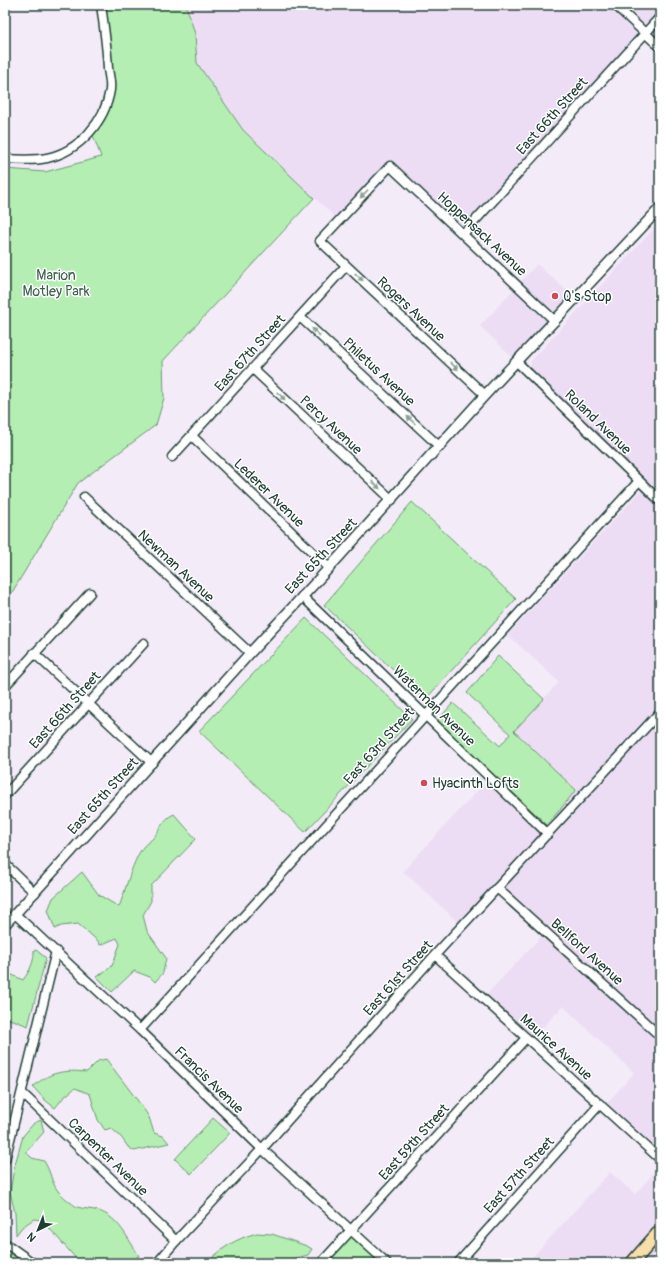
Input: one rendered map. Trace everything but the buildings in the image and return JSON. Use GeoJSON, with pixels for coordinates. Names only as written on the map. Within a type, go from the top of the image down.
{"type":"FeatureCollection","features":[{"type":"Feature","properties":{"kind":"main road"},"geometry":{"type":"LineString","coordinates":[[632,1263],[660,1231]]}},
{"type":"Feature","properties":{"kind":"street"},"geometry":{"type":"LineString","coordinates":[[5,159],[32,160],[49,157],[67,150],[89,134],[98,122],[105,108],[110,89],[106,39],[101,5]]}},
{"type":"Feature","properties":{"kind":"street"},"geometry":{"type":"LineString","coordinates":[[615,5],[660,47]]}},
{"type":"Feature","properties":{"kind":"street","name":"East 66th Street"},"geometry":{"type":"LineString","coordinates":[[463,234],[660,17]]}},
{"type":"Feature","properties":{"kind":"street","name":"Hoppensack Avenue"},"geometry":{"type":"LineString","coordinates":[[320,241],[390,166],[555,321]]}},
{"type":"Feature","properties":{"kind":"street","name":"East 65th Street"},"geometry":{"type":"LineString","coordinates":[[5,925],[302,596],[660,208]]}},
{"type":"Feature","properties":{"kind":"street","name":"Rogers Avenue"},"geometry":{"type":"LineString","coordinates":[[320,241],[485,396]]}},
{"type":"Feature","properties":{"kind":"street","name":"East 67th Street"},"geometry":{"type":"LineString","coordinates":[[172,457],[346,266]]}},
{"type":"Feature","properties":{"kind":"street","name":"Philetus Avenue"},"geometry":{"type":"LineString","coordinates":[[300,317],[440,447]]}},
{"type":"Feature","properties":{"kind":"street","name":"Roland Avenue"},"geometry":{"type":"LineString","coordinates":[[518,362],[660,501]]}},
{"type":"Feature","properties":{"kind":"street","name":"Percy Avenue"},"geometry":{"type":"LineString","coordinates":[[253,369],[392,500]]}},
{"type":"Feature","properties":{"kind":"street","name":"Lederer Avenue"},"geometry":{"type":"LineString","coordinates":[[192,436],[329,568]]}},
{"type":"Feature","properties":{"kind":"street","name":"East 63rd Street"},"geometry":{"type":"LineString","coordinates":[[140,1030],[258,902],[424,716],[639,481]]}},
{"type":"Feature","properties":{"kind":"street","name":"Newman Avenue"},"geometry":{"type":"LineString","coordinates":[[84,497],[250,653]]}},
{"type":"Feature","properties":{"kind":"street"},"geometry":{"type":"LineString","coordinates":[[5,686],[90,592]]}},
{"type":"Feature","properties":{"kind":"street","name":"Waterman Avenue"},"geometry":{"type":"LineString","coordinates":[[302,596],[424,716],[548,834]]}},
{"type":"Feature","properties":{"kind":"street","name":"East 66th Street"},"geometry":{"type":"LineString","coordinates":[[5,795],[144,643]]}},
{"type":"Feature","properties":{"kind":"street"},"geometry":{"type":"LineString","coordinates":[[34,653],[152,763]]}},
{"type":"Feature","properties":{"kind":"street","name":"East 61st Street"},"geometry":{"type":"LineString","coordinates":[[158,1263],[176,1241],[262,1149],[435,955],[660,712]]}},
{"type":"Feature","properties":{"kind":"street"},"geometry":{"type":"LineString","coordinates":[[5,864],[35,893]]}},
{"type":"Feature","properties":{"kind":"street","name":"Bellford Avenue"},"geometry":{"type":"LineString","coordinates":[[497,888],[660,1036]]}},
{"type":"Feature","properties":{"kind":"street","name":"Francis Avenue"},"geometry":{"type":"LineString","coordinates":[[15,914],[140,1030],[262,1149],[387,1263]]}},
{"type":"Feature","properties":{"kind":"street"},"geometry":{"type":"LineString","coordinates":[[5,1160],[56,951]]}},
{"type":"Feature","properties":{"kind":"street","name":"Maurice Avenue"},"geometry":{"type":"LineString","coordinates":[[435,955],[660,1159]]}},
{"type":"Feature","properties":{"kind":"street","name":"East 59th Street"},"geometry":{"type":"LineString","coordinates":[[321,1263],[526,1038]]}},
{"type":"Feature","properties":{"kind":"street","name":"Carpenter Avenue"},"geometry":{"type":"LineString","coordinates":[[22,1093],[176,1241]]}},
{"type":"Feature","properties":{"kind":"street","name":"East 57th Street"},"geometry":{"type":"LineString","coordinates":[[458,1263],[600,1104]]}},
{"type":"Feature","properties":{"kind":"street"},"geometry":{"type":"LineString","coordinates":[[5,1243],[33,1263]]}},
{"type":"Feature","properties":{"kind":"shaded area"},"geometry":{"type":"Polygon","coordinates":[[[186,5],[660,5],[660,47],[645,34],[463,234],[390,166],[339,221],[243,130],[197,63],[195,34],[186,5]]]}},
{"type":"Feature","properties":{"kind":"shaded area"},"geometry":{"type":"Polygon","coordinates":[[[660,222],[660,1151],[607,1103],[634,1073],[563,1006],[534,1037],[487,994],[549,928],[498,881],[459,923],[403,871],[492,775],[482,765],[559,682],[508,635],[648,483],[533,372],[531,361],[660,222]]]}},
{"type":"Feature","properties":{"kind":"shaded area"},"geometry":{"type":"Polygon","coordinates":[[[537,264],[576,299],[517,362],[480,326],[537,264]]]}},
{"type":"Feature","properties":{"kind":"shaded area"},"geometry":{"type":"Polygon","coordinates":[[[660,1166],[660,1263],[527,1263],[610,1172],[635,1194],[660,1166]]]}},
{"type":"Feature","properties":{"kind":"green space","name":"Marion Motley Park"},"geometry":{"type":"Polygon","coordinates":[[[101,5],[186,5],[195,34],[197,63],[243,130],[314,198],[163,361],[164,398],[156,425],[78,483],[5,604],[5,169],[45,172],[101,157],[91,130],[110,89],[101,5]]]}},
{"type":"Feature","properties":{"kind":"green space"},"geometry":{"type":"Polygon","coordinates":[[[412,502],[516,599],[425,700],[324,605],[412,502]]]}},
{"type":"Feature","properties":{"kind":"green space"},"geometry":{"type":"Polygon","coordinates":[[[306,618],[412,719],[305,832],[199,731],[306,618]]]}},
{"type":"Feature","properties":{"kind":"green space"},"geometry":{"type":"Polygon","coordinates":[[[498,656],[544,699],[514,731],[576,790],[547,825],[437,721],[453,703],[500,746],[510,734],[467,693],[498,656]]]}},
{"type":"Feature","properties":{"kind":"green space"},"geometry":{"type":"Polygon","coordinates":[[[174,814],[196,839],[151,886],[151,901],[143,915],[147,931],[166,958],[163,973],[155,982],[150,977],[134,971],[112,992],[97,977],[112,966],[120,944],[117,938],[100,945],[98,941],[78,924],[61,926],[55,929],[48,910],[53,898],[82,872],[99,895],[119,907],[132,868],[139,853],[154,837],[165,821],[174,814]]]}},
{"type":"Feature","properties":{"kind":"green space"},"geometry":{"type":"Polygon","coordinates":[[[36,950],[46,958],[28,1026],[13,1020],[5,1019],[5,969],[8,973],[23,980],[28,973],[34,951],[36,950]]]}},
{"type":"Feature","properties":{"kind":"green space"},"geometry":{"type":"Polygon","coordinates":[[[106,1059],[149,1117],[154,1133],[163,1136],[169,1143],[134,1151],[128,1147],[121,1137],[111,1128],[105,1130],[98,1120],[90,1094],[75,1088],[63,1098],[55,1108],[33,1087],[46,1078],[58,1073],[72,1071],[87,1072],[98,1061],[106,1059]]]}},
{"type":"Feature","properties":{"kind":"green space"},"geometry":{"type":"Polygon","coordinates":[[[213,1118],[230,1133],[191,1174],[175,1159],[213,1118]]]}},
{"type":"Feature","properties":{"kind":"green space"},"geometry":{"type":"Polygon","coordinates":[[[41,1120],[44,1132],[26,1152],[32,1158],[44,1161],[56,1188],[70,1202],[77,1207],[99,1211],[106,1214],[118,1224],[139,1256],[129,1261],[129,1263],[80,1263],[42,1220],[34,1219],[22,1227],[16,1235],[15,1213],[10,1192],[14,1168],[23,1136],[34,1123],[41,1120]]]}},
{"type":"Feature","properties":{"kind":"green space"},"geometry":{"type":"Polygon","coordinates":[[[351,1230],[387,1263],[321,1263],[351,1230]]]}},
{"type":"Feature","properties":{"kind":"green space"},"geometry":{"type":"Polygon","coordinates":[[[257,1233],[272,1234],[312,1249],[308,1255],[277,1263],[207,1263],[218,1252],[230,1244],[257,1233]]]}},
{"type":"Feature","properties":{"kind":"green space"},"geometry":{"type":"Polygon","coordinates":[[[5,1243],[33,1263],[8,1263],[5,1261],[5,1243]]]}},
{"type":"Feature","properties":{"kind":"place","name":"Q's Stop"},"geometry":{"type":"Point","coordinates":[555,296]}},
{"type":"Feature","properties":{"kind":"place","name":"Hyacinth Lofts"},"geometry":{"type":"Point","coordinates":[424,783]}}]}
